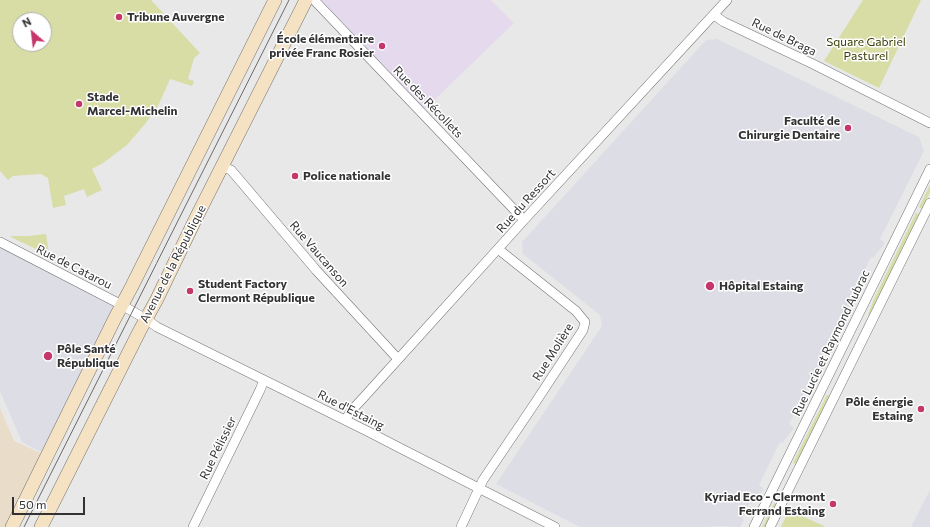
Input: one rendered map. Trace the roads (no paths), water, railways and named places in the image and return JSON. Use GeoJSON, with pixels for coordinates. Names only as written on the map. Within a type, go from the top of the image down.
{"type":"FeatureCollection","features":[{"type":"Feature","properties":{"kind":"main road"},"geometry":{"type":"LineString","coordinates":[[12,527],[275,0]]}},
{"type":"Feature","properties":{"kind":"main road","name":"Avenue de la République"},"geometry":{"type":"LineString","coordinates":[[41,527],[141,316],[222,167],[306,0]]}},
{"type":"Feature","properties":{"kind":"street","name":"Rue des Récollets"},"geometry":{"type":"LineString","coordinates":[[314,0],[524,220]]}},
{"type":"Feature","properties":{"kind":"street","name":"Rue du Ressort"},"geometry":{"type":"LineString","coordinates":[[345,420],[352,410],[524,220],[727,0]]}},
{"type":"Feature","properties":{"kind":"street","name":"Rue de Braga"},"geometry":{"type":"LineString","coordinates":[[714,15],[724,22],[813,64],[930,123]]}},
{"type":"Feature","properties":{"kind":"street","name":"Rue Vaucanson"},"geometry":{"type":"LineString","coordinates":[[222,167],[231,170],[316,270],[398,359]]}},
{"type":"Feature","properties":{"kind":"street","name":"Rue Lucie et Raymond Aubrac"},"geometry":{"type":"LineString","coordinates":[[754,527],[930,169]]}},
{"type":"Feature","properties":{"kind":"street"},"geometry":{"type":"LineString","coordinates":[[770,527],[930,203]]}},
{"type":"Feature","properties":{"kind":"street","name":"Rue de Catarou"},"geometry":{"type":"LineString","coordinates":[[0,242],[141,316]]}},
{"type":"Feature","properties":{"kind":"street","name":"Rue Molière"},"geometry":{"type":"LineString","coordinates":[[479,489],[483,480],[583,330],[585,322],[576,311],[498,249]]}},
{"type":"Feature","properties":{"kind":"street","name":"Rue d'Estaing"},"geometry":{"type":"LineString","coordinates":[[141,316],[157,327],[345,420],[555,527]]}},
{"type":"Feature","properties":{"kind":"street","name":"Rue Pélissier"},"geometry":{"type":"LineString","coordinates":[[193,527],[264,380]]}},
{"type":"Feature","properties":{"kind":"street"},"geometry":{"type":"LineString","coordinates":[[461,527],[479,489]]}},
{"type":"Feature","properties":{"kind":"tram line"},"geometry":{"type":"LineString","coordinates":[[24,527],[289,0]]}},
{"type":"Feature","properties":{"kind":"place","name":"Tribune Auvergne"},"geometry":{"type":"Point","coordinates":[119,17]}},
{"type":"Feature","properties":{"kind":"place","name":"École élémentaire privée Franc Rosier"},"geometry":{"type":"Point","coordinates":[382,46]}},
{"type":"Feature","properties":{"kind":"place","name":"Stade Marcel-Michelin"},"geometry":{"type":"Point","coordinates":[79,104]}},
{"type":"Feature","properties":{"kind":"place","name":"Faculté de Chirurgie Dentaire"},"geometry":{"type":"Point","coordinates":[848,128]}},
{"type":"Feature","properties":{"kind":"place","name":"Police nationale"},"geometry":{"type":"Point","coordinates":[295,176]}},
{"type":"Feature","properties":{"kind":"place","name":"Hôpital Estaing"},"geometry":{"type":"Point","coordinates":[710,286]}},
{"type":"Feature","properties":{"kind":"place","name":"Student Factory Clermont République"},"geometry":{"type":"Point","coordinates":[190,291]}},
{"type":"Feature","properties":{"kind":"place","name":"Pôle Santé République"},"geometry":{"type":"Point","coordinates":[48,356]}},
{"type":"Feature","properties":{"kind":"place","name":"Pôle énergie Estaing"},"geometry":{"type":"Point","coordinates":[921,409]}},
{"type":"Feature","properties":{"kind":"place","name":"Kyriad Eco - Clermont Ferrand Estaing"},"geometry":{"type":"Point","coordinates":[833,504]}},
{"type":"Feature","properties":{"kind":"park label","name":"Square Gabriel Pasturel"},"geometry":{"type":"Point","coordinates":[866,49]}}]}
